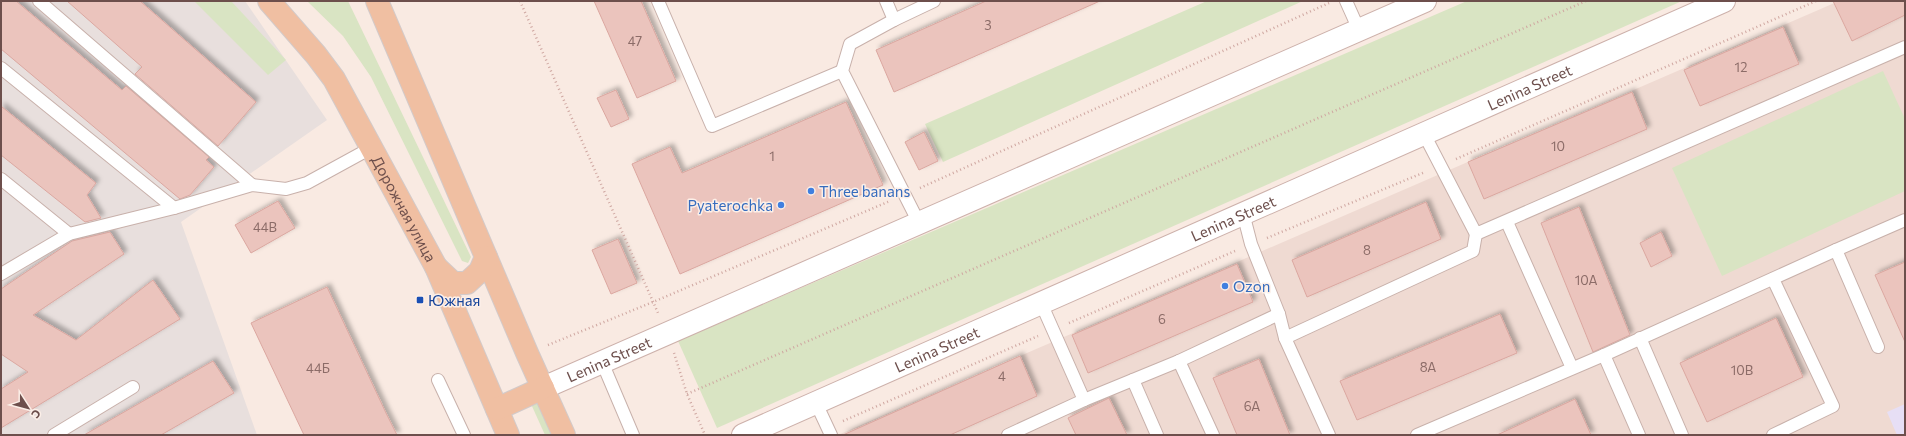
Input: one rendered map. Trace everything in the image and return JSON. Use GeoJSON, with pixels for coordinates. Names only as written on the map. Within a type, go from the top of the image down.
{"type":"FeatureCollection","features":[{"type":"Feature","properties":{"kind":"main road","name":"Дорожная улица"},"geometry":{"type":"LineString","coordinates":[[269,1],[316,55],[334,79],[436,267],[508,435]]}},
{"type":"Feature","properties":{"kind":"main road"},"geometry":{"type":"LineString","coordinates":[[376,1],[486,258],[564,435]]}},
{"type":"Feature","properties":{"kind":"main road","name":"Lenina Street"},"geometry":{"type":"LineString","coordinates":[[497,408],[1424,1]]}},
{"type":"Feature","properties":{"kind":"main road","name":"Lenina Street"},"geometry":{"type":"LineString","coordinates":[[743,435],[1724,1]]}},
{"type":"Feature","properties":{"kind":"main road"},"geometry":{"type":"LineString","coordinates":[[436,267],[453,282],[467,283],[480,271],[486,258]]}},
{"type":"Feature","properties":{"kind":"lane"},"geometry":{"type":"LineString","coordinates":[[39,1],[252,184]]}},
{"type":"Feature","properties":{"kind":"lane"},"geometry":{"type":"LineString","coordinates":[[658,1],[712,126],[842,71]]}},
{"type":"Feature","properties":{"kind":"lane"},"geometry":{"type":"LineString","coordinates":[[886,1],[894,20]]}},
{"type":"Feature","properties":{"kind":"lane"},"geometry":{"type":"LineString","coordinates":[[919,223],[842,71],[850,44],[894,20],[934,1]]}},
{"type":"Feature","properties":{"kind":"lane"},"geometry":{"type":"LineString","coordinates":[[1346,1],[1359,30]]}},
{"type":"Feature","properties":{"kind":"lane"},"geometry":{"type":"LineString","coordinates":[[1476,234],[1507,222],[1905,48]]}},
{"type":"Feature","properties":{"kind":"lane"},"geometry":{"type":"LineString","coordinates":[[1,68],[174,208]]}},
{"type":"Feature","properties":{"kind":"lane"},"geometry":{"type":"LineString","coordinates":[[1285,338],[1472,251],[1476,234],[1424,134]]}},
{"type":"Feature","properties":{"kind":"lane"},"geometry":{"type":"LineString","coordinates":[[1,274],[68,234],[174,208],[252,184],[286,189],[307,183],[371,148]]}},
{"type":"Feature","properties":{"kind":"lane"},"geometry":{"type":"LineString","coordinates":[[1,179],[68,234]]}},
{"type":"Feature","properties":{"kind":"lane"},"geometry":{"type":"LineString","coordinates":[[1243,214],[1251,244],[1279,314],[1285,338],[1329,435]]}},
{"type":"Feature","properties":{"kind":"lane"},"geometry":{"type":"LineString","coordinates":[[1417,435],[1604,355],[1905,220]]}},
{"type":"Feature","properties":{"kind":"lane"},"geometry":{"type":"LineString","coordinates":[[1507,222],[1572,368]]}},
{"type":"Feature","properties":{"kind":"lane"},"geometry":{"type":"LineString","coordinates":[[1836,250],[1878,346]]}},
{"type":"Feature","properties":{"kind":"lane"},"geometry":{"type":"LineString","coordinates":[[1773,278],[1833,406],[1773,435]]}},
{"type":"Feature","properties":{"kind":"lane"},"geometry":{"type":"LineString","coordinates":[[1041,303],[1084,400]]}},
{"type":"Feature","properties":{"kind":"lane"},"geometry":{"type":"LineString","coordinates":[[1008,435],[1084,400],[1179,361],[1279,314]]}},
{"type":"Feature","properties":{"kind":"lane"},"geometry":{"type":"LineString","coordinates":[[1640,338],[1682,435]]}},
{"type":"Feature","properties":{"kind":"lane"},"geometry":{"type":"LineString","coordinates":[[1604,355],[1639,435]]}},
{"type":"Feature","properties":{"kind":"lane"},"geometry":{"type":"LineString","coordinates":[[1179,361],[1213,435]]}},
{"type":"Feature","properties":{"kind":"lane"},"geometry":{"type":"LineString","coordinates":[[602,362],[633,435]]}},
{"type":"Feature","properties":{"kind":"lane"},"geometry":{"type":"LineString","coordinates":[[438,380],[464,435]]}},
{"type":"Feature","properties":{"kind":"lane"},"geometry":{"type":"LineString","coordinates":[[1132,380],[1157,435]]}},
{"type":"Feature","properties":{"kind":"lane"},"geometry":{"type":"LineString","coordinates":[[54,435],[133,387]]}},
{"type":"Feature","properties":{"kind":"lane"},"geometry":{"type":"LineString","coordinates":[[816,403],[829,431]]}},
{"type":"Feature","properties":{"kind":"path"},"geometry":{"type":"LineString","coordinates":[[520,1],[667,333],[687,394],[705,435]]}},
{"type":"Feature","properties":{"kind":"path"},"geometry":{"type":"LineString","coordinates":[[687,394],[1586,1]]}},
{"type":"Feature","properties":{"kind":"path"},"geometry":{"type":"LineString","coordinates":[[829,431],[1053,330],[1251,244],[1441,166],[1816,1]]}},
{"type":"Feature","properties":{"kind":"shaded area"},"geometry":{"type":"Polygon","coordinates":[[[1,1],[245,1],[327,120],[181,222],[257,435],[1,435],[1,1]]]}},
{"type":"Feature","properties":{"kind":"shaded area"},"geometry":{"type":"Polygon","coordinates":[[[1839,1],[1905,1],[1905,435],[838,435],[1839,1]]]}},
{"type":"Feature","properties":{"kind":"shaded area"},"geometry":{"type":"Polygon","coordinates":[[[1905,404],[1905,435],[1897,435],[1887,412],[1905,404]]]}},
{"type":"Feature","properties":{"kind":"green space"},"geometry":{"type":"Polygon","coordinates":[[[194,1],[231,1],[286,60],[268,75],[194,1]]]}},
{"type":"Feature","properties":{"kind":"green space"},"geometry":{"type":"Polygon","coordinates":[[[307,1],[348,1],[471,257],[468,263],[462,261],[371,77],[343,36],[307,1]]]}},
{"type":"Feature","properties":{"kind":"green space"},"geometry":{"type":"Polygon","coordinates":[[[1207,1],[1303,1],[943,162],[925,124],[1207,1]]]}},
{"type":"Feature","properties":{"kind":"green space"},"geometry":{"type":"Polygon","coordinates":[[[1467,1],[1682,1],[717,428],[678,341],[1467,1]]]}},
{"type":"Feature","properties":{"kind":"green space"},"geometry":{"type":"Polygon","coordinates":[[[1883,71],[1905,119],[1905,191],[1722,276],[1672,168],[1883,71]]]}},
{"type":"Feature","properties":{"kind":"green space"},"geometry":{"type":"Polygon","coordinates":[[[540,400],[556,435],[545,435],[531,404],[540,400]]]}},
{"type":"Feature","properties":{"kind":"building"},"geometry":{"type":"Polygon","coordinates":[[[1,1],[16,1],[122,90],[126,86],[209,157],[206,160],[214,167],[190,195],[180,199],[1,49],[1,1]]]}},
{"type":"Feature","properties":{"kind":"building"},"geometry":{"type":"Polygon","coordinates":[[[67,1],[140,1],[256,102],[218,146],[135,74],[142,67],[67,1]]]}},
{"type":"Feature","properties":{"kind":"building"},"geometry":{"type":"Polygon","coordinates":[[[594,1],[641,1],[676,81],[637,98],[594,1]]]}},
{"type":"Feature","properties":{"kind":"building"},"geometry":{"type":"Polygon","coordinates":[[[986,1],[1100,1],[894,92],[876,50],[986,1]]]}},
{"type":"Feature","properties":{"kind":"building"},"geometry":{"type":"Polygon","coordinates":[[[1833,1],[1905,1],[1905,15],[1852,41],[1833,1]]]}},
{"type":"Feature","properties":{"kind":"building"},"geometry":{"type":"Polygon","coordinates":[[[1783,27],[1799,64],[1700,106],[1684,70],[1783,27]]]}},
{"type":"Feature","properties":{"kind":"building"},"geometry":{"type":"Polygon","coordinates":[[[616,90],[629,119],[611,127],[597,98],[616,90]]]}},
{"type":"Feature","properties":{"kind":"building"},"geometry":{"type":"Polygon","coordinates":[[[1632,92],[1647,129],[1484,199],[1468,162],[1632,92]]]}},
{"type":"Feature","properties":{"kind":"building"},"geometry":{"type":"Polygon","coordinates":[[[846,102],[883,185],[680,274],[632,164],[670,147],[682,173],[846,102]]]}},
{"type":"Feature","properties":{"kind":"building"},"geometry":{"type":"Polygon","coordinates":[[[1,106],[96,183],[87,195],[101,218],[85,222],[1,155],[1,106]]]}},
{"type":"Feature","properties":{"kind":"building"},"geometry":{"type":"Polygon","coordinates":[[[924,132],[938,161],[919,170],[905,142],[924,132]]]}},
{"type":"Feature","properties":{"kind":"building"},"geometry":{"type":"Polygon","coordinates":[[[278,201],[295,228],[251,253],[235,225],[278,201]]]}},
{"type":"Feature","properties":{"kind":"building"},"geometry":{"type":"Polygon","coordinates":[[[1426,202],[1441,239],[1307,297],[1292,260],[1426,202]]]}},
{"type":"Feature","properties":{"kind":"building"},"geometry":{"type":"Polygon","coordinates":[[[1579,207],[1630,335],[1593,352],[1541,223],[1579,207]]]}},
{"type":"Feature","properties":{"kind":"building"},"geometry":{"type":"Polygon","coordinates":[[[110,232],[124,254],[33,315],[76,340],[153,280],[180,319],[1,428],[1,389],[28,372],[1,354],[1,289],[72,241],[110,232]]]}},
{"type":"Feature","properties":{"kind":"building"},"geometry":{"type":"Polygon","coordinates":[[[1661,232],[1672,256],[1651,267],[1640,243],[1661,232]]]}},
{"type":"Feature","properties":{"kind":"building"},"geometry":{"type":"Polygon","coordinates":[[[618,239],[637,283],[611,294],[592,250],[618,239]]]}},
{"type":"Feature","properties":{"kind":"building"},"geometry":{"type":"Polygon","coordinates":[[[1905,262],[1905,342],[1875,275],[1905,262]]]}},
{"type":"Feature","properties":{"kind":"building"},"geometry":{"type":"Polygon","coordinates":[[[1237,264],[1253,302],[1088,373],[1072,335],[1237,264]]]}},
{"type":"Feature","properties":{"kind":"building"},"geometry":{"type":"Polygon","coordinates":[[[327,287],[397,435],[304,435],[251,323],[327,287]]]}},
{"type":"Feature","properties":{"kind":"building"},"geometry":{"type":"Polygon","coordinates":[[[1500,314],[1517,353],[1357,420],[1340,381],[1500,314]]]}},
{"type":"Feature","properties":{"kind":"building"},"geometry":{"type":"Polygon","coordinates":[[[1776,318],[1803,377],[1707,422],[1680,363],[1776,318]]]}},
{"type":"Feature","properties":{"kind":"building"},"geometry":{"type":"Polygon","coordinates":[[[1020,356],[1037,396],[950,435],[843,435],[1020,356]]]}},
{"type":"Feature","properties":{"kind":"building"},"geometry":{"type":"Polygon","coordinates":[[[1259,359],[1290,435],[1237,435],[1213,378],[1259,359]]]}},
{"type":"Feature","properties":{"kind":"building"},"geometry":{"type":"Polygon","coordinates":[[[213,361],[234,393],[161,435],[84,435],[213,361]]]}},
{"type":"Feature","properties":{"kind":"building"},"geometry":{"type":"Polygon","coordinates":[[[1109,398],[1127,435],[1076,435],[1068,418],[1109,398]]]}},
{"type":"Feature","properties":{"kind":"building"},"geometry":{"type":"Polygon","coordinates":[[[1575,399],[1591,435],[1497,435],[1575,399]]]}},
{"type":"Feature","properties":{"kind":"place","name":"Three banans"},"geometry":{"type":"Point","coordinates":[811,191]}},
{"type":"Feature","properties":{"kind":"place","name":"Pyaterochka"},"geometry":{"type":"Point","coordinates":[781,205]}},
{"type":"Feature","properties":{"kind":"place","name":"Ozon"},"geometry":{"type":"Point","coordinates":[1225,286]}},
{"type":"Feature","properties":{"kind":"place","name":"Южная"},"geometry":{"type":"Point","coordinates":[420,300]}}]}
